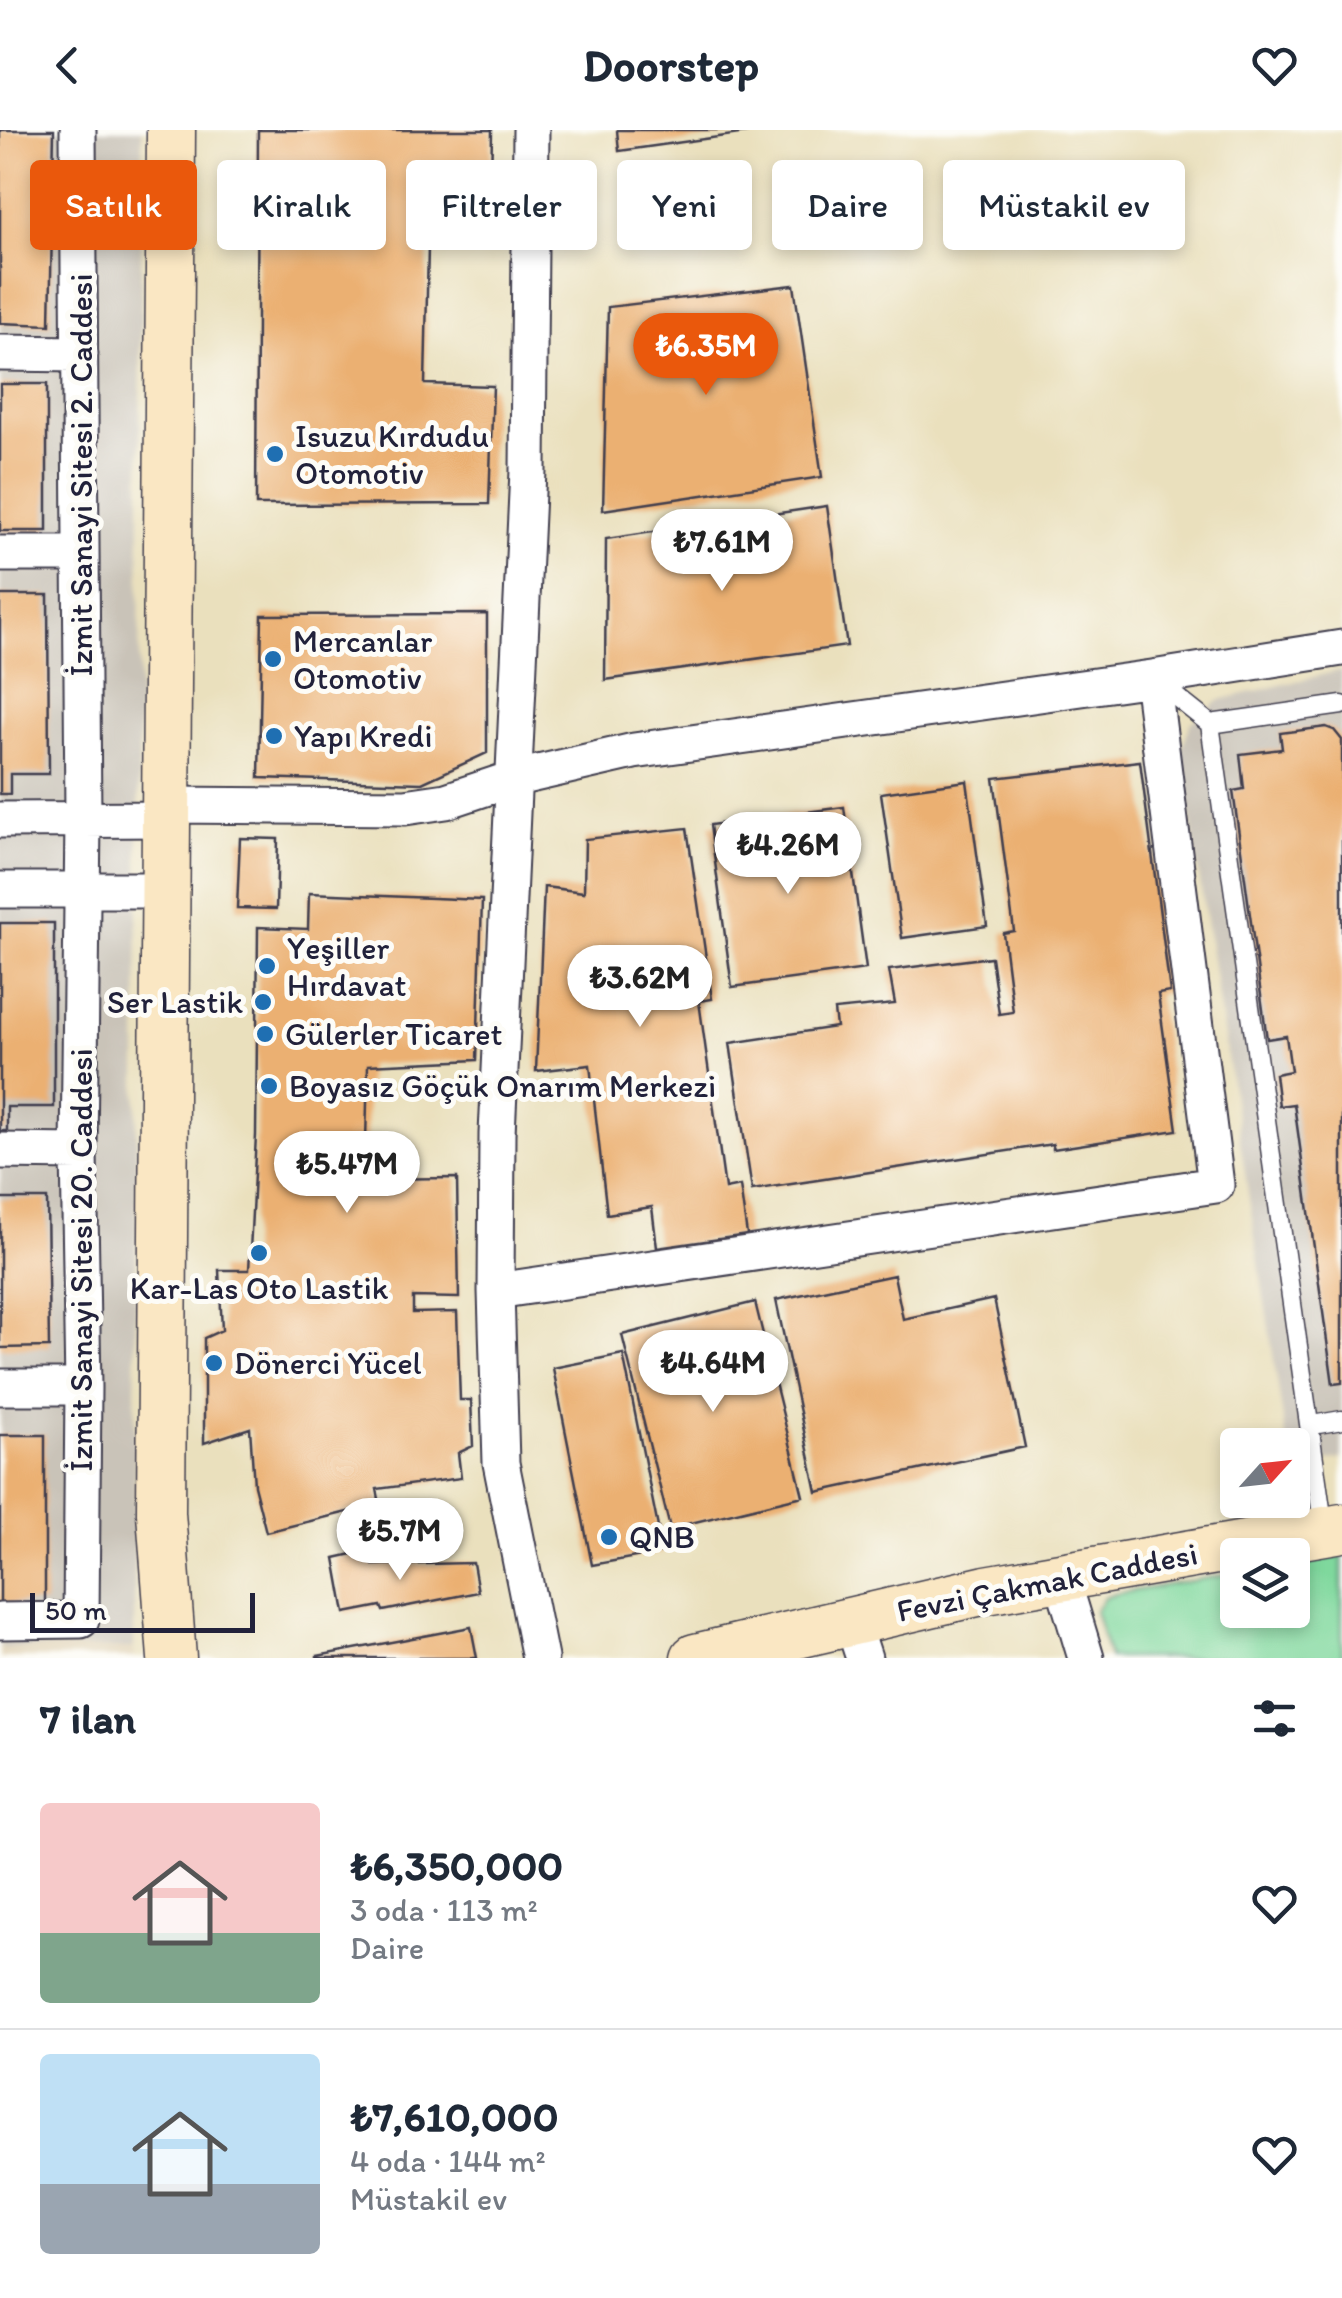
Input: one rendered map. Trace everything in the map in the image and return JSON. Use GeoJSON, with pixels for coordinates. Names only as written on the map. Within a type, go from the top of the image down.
{"type":"FeatureCollection","features":[{"type":"Feature","properties":{"kind":"street","name":"İzmit Sanayi Sitesi 2. Caddesi"},"geometry":{"type":"LineString","coordinates":[[78,130],[83,820]]}},
{"type":"Feature","properties":{"kind":"street"},"geometry":{"type":"LineString","coordinates":[[171,130],[161,1513],[172,1658]]}},
{"type":"Feature","properties":{"kind":"street"},"geometry":{"type":"LineString","coordinates":[[531,130],[528,471],[497,1134],[496,1291],[498,1438],[540,1658]]}},
{"type":"Feature","properties":{"kind":"street"},"geometry":{"type":"LineString","coordinates":[[0,354],[80,354]]}},
{"type":"Feature","properties":{"kind":"street"},"geometry":{"type":"LineString","coordinates":[[0,554],[82,554]]}},
{"type":"Feature","properties":{"kind":"street"},"geometry":{"type":"LineString","coordinates":[[0,820],[405,807],[446,801],[512,779],[634,751],[1342,648]]}},
{"type":"Feature","properties":{"kind":"street"},"geometry":{"type":"LineString","coordinates":[[496,1291],[1216,1184],[1152,678]]}},
{"type":"Feature","properties":{"kind":"street","name":"İzmit Sanayi Sitesi 20. Caddesi"},"geometry":{"type":"LineString","coordinates":[[0,1620],[81,1620],[84,1386],[79,1152],[83,820]]}},
{"type":"Feature","properties":{"kind":"street"},"geometry":{"type":"LineString","coordinates":[[0,890],[164,890]]}},
{"type":"Feature","properties":{"kind":"street"},"geometry":{"type":"LineString","coordinates":[[0,1151],[79,1152]]}},
{"type":"Feature","properties":{"kind":"street"},"geometry":{"type":"LineString","coordinates":[[0,1387],[84,1386]]}},
{"type":"Feature","properties":{"kind":"street","name":"Fevzi Çakmak Caddesi"},"geometry":{"type":"LineString","coordinates":[[694,1658],[858,1639],[1061,1576],[1333,1529]]}},
{"type":"Feature","properties":{"kind":"street"},"geometry":{"type":"LineString","coordinates":[[1061,1576],[1086,1658]]}},
{"type":"Feature","properties":{"kind":"lane"},"geometry":{"type":"LineString","coordinates":[[1152,678],[1210,724],[1312,1425],[1333,1529]]}},
{"type":"Feature","properties":{"kind":"lane"},"geometry":{"type":"LineString","coordinates":[[1210,724],[1342,704]]}},
{"type":"Feature","properties":{"kind":"lane"},"geometry":{"type":"LineString","coordinates":[[1312,1425],[1342,1420]]}},
{"type":"Feature","properties":{"kind":"shaded area"},"geometry":{"type":"Polygon","coordinates":[[[0,130],[142,130],[142,160],[30,160],[30,250],[141,250],[134,1648],[0,1648],[0,130]]]}},
{"type":"Feature","properties":{"kind":"shaded area"},"geometry":{"type":"Polygon","coordinates":[[[1342,670],[1342,1459],[1310,1464],[1310,1428],[1284,1428],[1180,752],[1191,723],[1220,700],[1342,670]]]}},
{"type":"Feature","properties":{"kind":"shaded area"},"geometry":{"type":"Polygon","coordinates":[[[0,1648],[134,1648],[135,1658],[0,1658],[0,1648]]]}},
{"type":"Feature","properties":{"kind":"green space"},"geometry":{"type":"Polygon","coordinates":[[[1342,1556],[1342,1658],[1109,1658],[1095,1611],[1104,1598],[1220,1576],[1220,1628],[1310,1628],[1310,1561],[1342,1556]]]}},
{"type":"Feature","properties":{"kind":"building"},"geometry":{"type":"Polygon","coordinates":[[[0,130],[54,130],[53,160],[30,160],[30,250],[52,250],[50,325],[0,323],[0,130]]]}},
{"type":"Feature","properties":{"kind":"building"},"geometry":{"type":"Polygon","coordinates":[[[258,130],[492,130],[491,160],[406,160],[406,250],[428,250],[425,384],[493,386],[489,504],[256,505],[257,250],[386,250],[386,160],[258,160],[258,130]]]}},
{"type":"Feature","properties":{"kind":"building"},"geometry":{"type":"Polygon","coordinates":[[[617,130],[754,130],[754,132],[619,151],[617,130]]]}},
{"type":"Feature","properties":{"kind":"building"},"geometry":{"type":"Polygon","coordinates":[[[794,285],[822,477],[603,510],[608,307],[794,285]]]}},
{"type":"Feature","properties":{"kind":"building"},"geometry":{"type":"Polygon","coordinates":[[[0,384],[47,384],[47,531],[0,531],[0,384]]]}},
{"type":"Feature","properties":{"kind":"building"},"geometry":{"type":"Polygon","coordinates":[[[827,506],[847,646],[605,680],[606,539],[827,506]]]}},
{"type":"Feature","properties":{"kind":"building"},"geometry":{"type":"Polygon","coordinates":[[[0,595],[48,595],[49,774],[10,774],[10,794],[0,794],[0,595]]]}},
{"type":"Feature","properties":{"kind":"building"},"geometry":{"type":"Polygon","coordinates":[[[487,614],[487,753],[422,783],[259,778],[262,615],[487,614]]]}},
{"type":"Feature","properties":{"kind":"building"},"geometry":{"type":"Polygon","coordinates":[[[1326,727],[1342,740],[1342,1383],[1333,1384],[1294,1104],[1279,1106],[1275,1074],[1291,1071],[1286,1036],[1267,1039],[1233,791],[1244,789],[1240,754],[1282,749],[1280,733],[1326,727]]]}},
{"type":"Feature","properties":{"kind":"building"},"geometry":{"type":"Polygon","coordinates":[[[1140,761],[1170,992],[1158,994],[1177,1130],[1053,1149],[1053,1144],[752,1190],[730,1043],[836,1027],[834,1010],[895,1004],[889,970],[991,957],[999,1014],[1013,1012],[1003,933],[1014,931],[994,778],[1140,761]]]}},
{"type":"Feature","properties":{"kind":"building"},"geometry":{"type":"Polygon","coordinates":[[[967,781],[987,926],[902,938],[881,793],[967,781]]]}},
{"type":"Feature","properties":{"kind":"building"},"geometry":{"type":"Polygon","coordinates":[[[844,807],[866,969],[732,987],[710,825],[844,807]]]}},
{"type":"Feature","properties":{"kind":"building"},"geometry":{"type":"Polygon","coordinates":[[[687,828],[712,999],[699,1001],[725,1189],[740,1186],[747,1235],[657,1248],[652,1207],[607,1214],[590,1065],[536,1071],[544,887],[584,892],[585,839],[687,828]]]}},
{"type":"Feature","properties":{"kind":"building"},"geometry":{"type":"Polygon","coordinates":[[[240,838],[278,839],[276,909],[237,908],[240,838]]]}},
{"type":"Feature","properties":{"kind":"building"},"geometry":{"type":"Polygon","coordinates":[[[309,893],[482,900],[477,1060],[368,1065],[365,1179],[457,1178],[459,1298],[413,1297],[413,1313],[457,1312],[460,1400],[471,1400],[473,1446],[458,1453],[461,1478],[377,1489],[380,1504],[266,1532],[254,1485],[250,1428],[204,1443],[204,1338],[222,1330],[219,1270],[249,1270],[256,1135],[258,927],[308,929],[309,893]]]}},
{"type":"Feature","properties":{"kind":"building"},"geometry":{"type":"Polygon","coordinates":[[[0,923],[54,923],[54,1107],[7,1107],[7,1131],[0,1131],[0,923]]]}},
{"type":"Feature","properties":{"kind":"building"},"geometry":{"type":"Polygon","coordinates":[[[0,1199],[47,1199],[49,1347],[0,1348],[0,1199]]]}},
{"type":"Feature","properties":{"kind":"building"},"geometry":{"type":"Polygon","coordinates":[[[894,1275],[903,1319],[994,1299],[1025,1447],[817,1492],[776,1300],[894,1275]]]}},
{"type":"Feature","properties":{"kind":"building"},"geometry":{"type":"Polygon","coordinates":[[[755,1302],[803,1496],[670,1528],[622,1335],[755,1302]]]}},
{"type":"Feature","properties":{"kind":"building"},"geometry":{"type":"Polygon","coordinates":[[[623,1354],[663,1552],[592,1565],[553,1368],[623,1354]]]}},
{"type":"Feature","properties":{"kind":"building"},"geometry":{"type":"Polygon","coordinates":[[[0,1435],[45,1435],[45,1603],[0,1603],[0,1435]]]}},
{"type":"Feature","properties":{"kind":"building"},"geometry":{"type":"Polygon","coordinates":[[[370,1550],[373,1565],[473,1563],[478,1592],[383,1611],[381,1606],[345,1613],[335,1558],[370,1550]]]}},
{"type":"Feature","properties":{"kind":"building"},"geometry":{"type":"Polygon","coordinates":[[[471,1627],[477,1658],[317,1658],[317,1656],[471,1627]]]}},
{"type":"Feature","properties":{"kind":"place","name":"Isuzu Kırdudu Otomotiv"},"geometry":{"type":"Point","coordinates":[275,454]}},
{"type":"Feature","properties":{"kind":"place","name":"Mercanlar Otomotiv"},"geometry":{"type":"Point","coordinates":[273,659]}},
{"type":"Feature","properties":{"kind":"place","name":"Yapı Kredi"},"geometry":{"type":"Point","coordinates":[274,736]}},
{"type":"Feature","properties":{"kind":"place","name":"Yeşiller Hırdavat"},"geometry":{"type":"Point","coordinates":[267,966]}},
{"type":"Feature","properties":{"kind":"place","name":"Ser Lastik"},"geometry":{"type":"Point","coordinates":[263,1002]}},
{"type":"Feature","properties":{"kind":"place","name":"Gülerler Ticaret"},"geometry":{"type":"Point","coordinates":[265,1034]}},
{"type":"Feature","properties":{"kind":"place","name":"Boyasız Göçük Onarım Merkezi"},"geometry":{"type":"Point","coordinates":[269,1086]}},
{"type":"Feature","properties":{"kind":"place","name":"Kar-Las Oto Lastik"},"geometry":{"type":"Point","coordinates":[259,1253]}},
{"type":"Feature","properties":{"kind":"place","name":"Dönerci Yücel"},"geometry":{"type":"Point","coordinates":[214,1363]}},
{"type":"Feature","properties":{"kind":"place","name":"QNB"},"geometry":{"type":"Point","coordinates":[609,1537]}}]}
